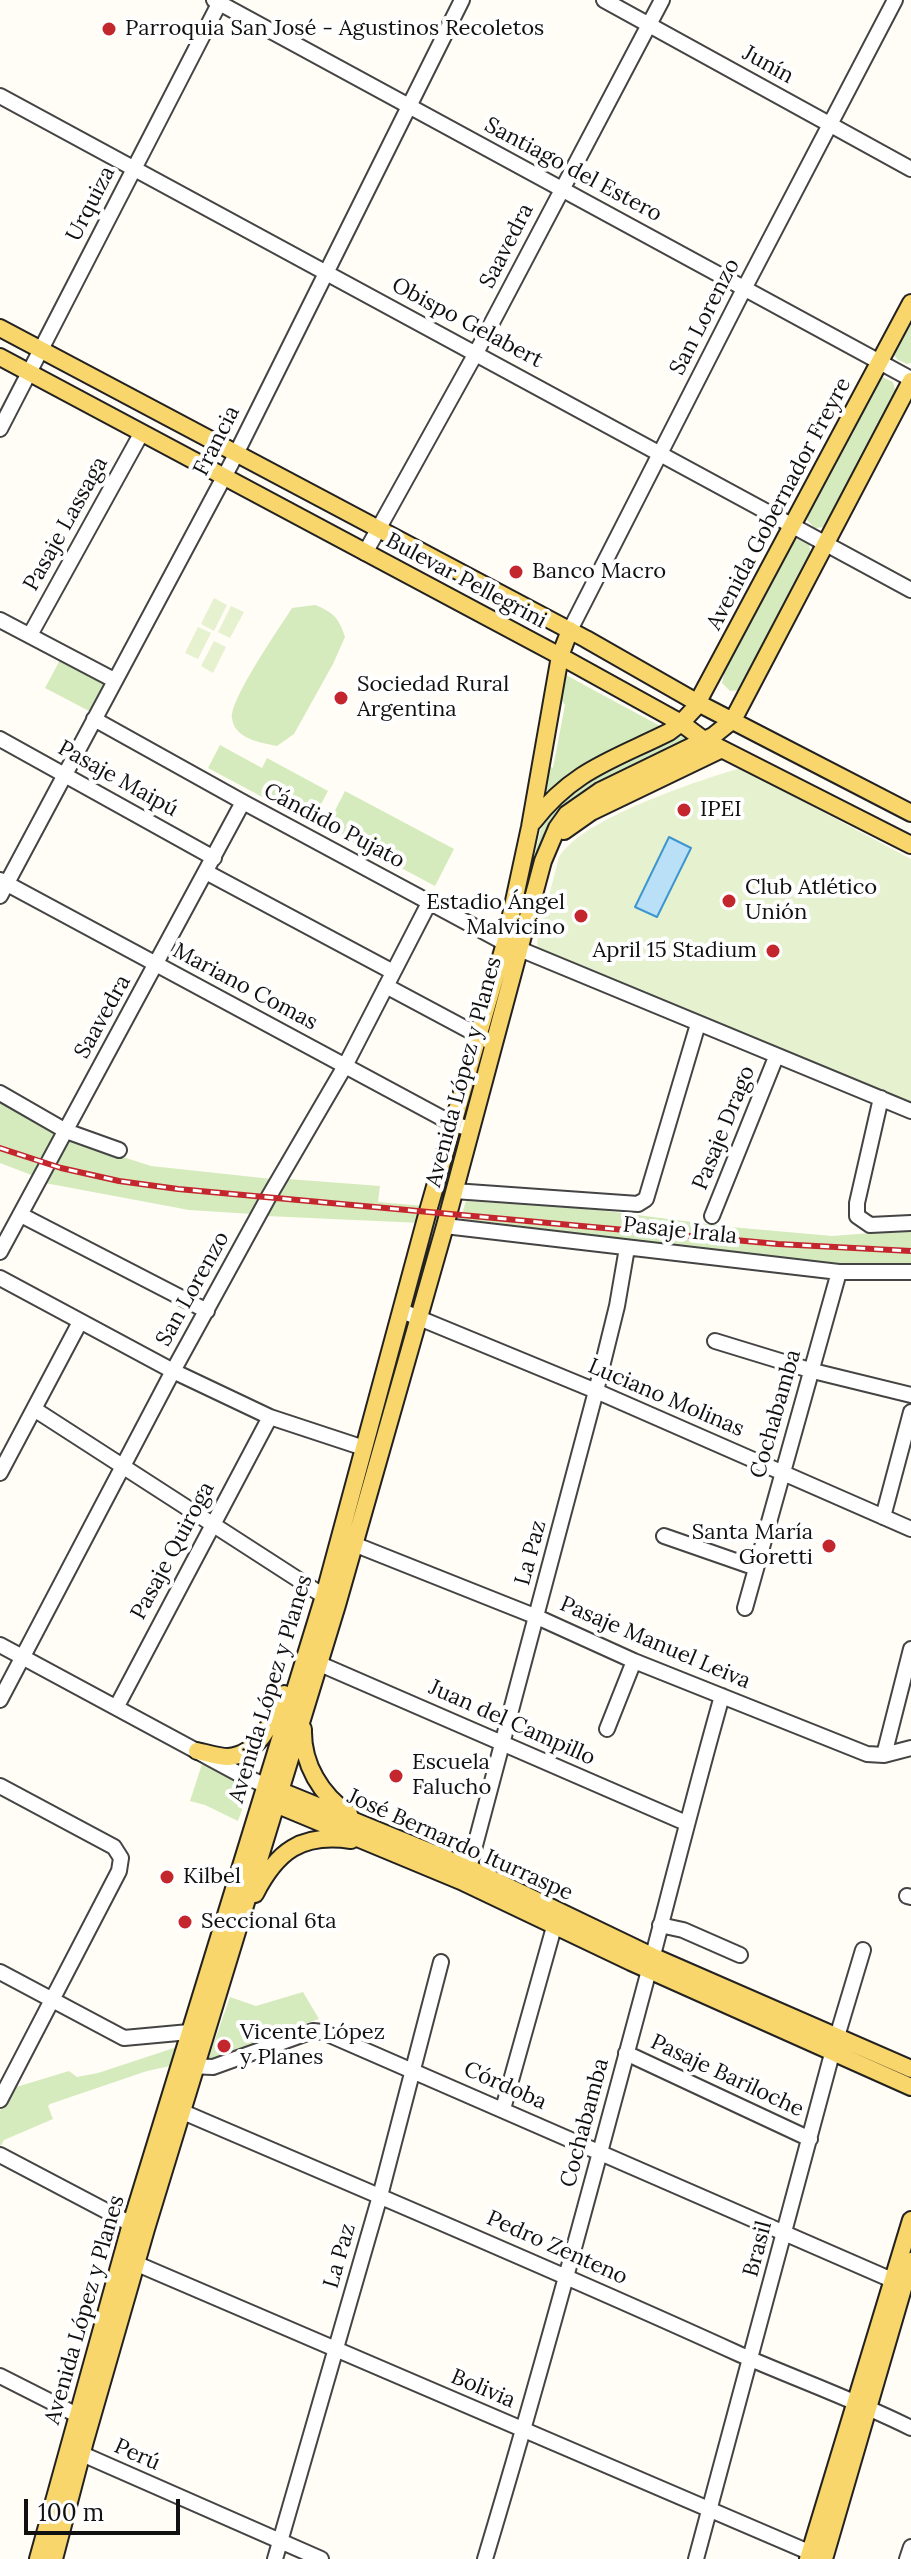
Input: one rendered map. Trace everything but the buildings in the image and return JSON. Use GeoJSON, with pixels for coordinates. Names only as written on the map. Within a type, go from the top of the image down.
{"type":"FeatureCollection","features":[{"type":"Feature","properties":{"kind":"main road","name":"Avenida Gobernador Freyre"},"geometry":{"type":"LineString","coordinates":[[681,723],[698,703],[911,303]]}},
{"type":"Feature","properties":{"kind":"main road","name":"Bulevar Pellegrini"},"geometry":{"type":"LineString","coordinates":[[0,328],[570,630],[698,703],[911,813]]}},
{"type":"Feature","properties":{"kind":"main road","name":"Bulevar Pellegrini"},"geometry":{"type":"LineString","coordinates":[[0,357],[560,656],[681,723],[704,740],[911,845]]}},
{"type":"Feature","properties":{"kind":"main road"},"geometry":{"type":"LineString","coordinates":[[704,740],[733,720],[911,380]]}},
{"type":"Feature","properties":{"kind":"main road","name":"San Lorenzo"},"geometry":{"type":"LineString","coordinates":[[560,656],[570,630]]}},
{"type":"Feature","properties":{"kind":"main road","name":"Avenida López y Planes"},"geometry":{"type":"LineString","coordinates":[[139,2227],[183,2112],[190,2032],[271,1795],[303,1717],[320,1664],[330,1600],[419,1317],[495,1042],[560,656]]}},
{"type":"Feature","properties":{"kind":"main road","name":"Avenida López y Planes"},"geometry":{"type":"LineString","coordinates":[[530,827],[548,803],[574,780],[681,723]]}},
{"type":"Feature","properties":{"kind":"main road","name":"Avenida López y Planes"},"geometry":{"type":"LineString","coordinates":[[347,1541],[364,1448],[478,1036],[552,841],[567,814],[600,791],[704,740]]}},
{"type":"Feature","properties":{"kind":"main road"},"geometry":{"type":"LineString","coordinates":[[552,841],[591,812],[722,749]]}},
{"type":"Feature","properties":{"kind":"main road"},"geometry":{"type":"LineString","coordinates":[[830,802],[848,779]]}},
{"type":"Feature","properties":{"kind":"main road"},"geometry":{"type":"LineString","coordinates":[[851,813],[869,790]]}},
{"type":"Feature","properties":{"kind":"main road","name":"Avenida López y Planes"},"geometry":{"type":"LineString","coordinates":[[38,2559],[75,2451],[189,2067],[208,2029],[238,1932],[313,1631],[330,1600]]}},
{"type":"Feature","properties":{"kind":"main road"},"geometry":{"type":"LineString","coordinates":[[197,1751],[230,1757],[259,1741],[273,1718],[313,1631]]}},
{"type":"Feature","properties":{"kind":"main road"},"geometry":{"type":"LineString","coordinates":[[303,1717],[304,1750],[326,1794],[381,1840]]}},
{"type":"Feature","properties":{"kind":"main road","name":"José Bernardo Iturraspe"},"geometry":{"type":"LineString","coordinates":[[271,1795],[381,1840],[554,1927],[650,1963],[835,2044],[911,2069]]}},
{"type":"Feature","properties":{"kind":"main road"},"geometry":{"type":"LineString","coordinates":[[238,1932],[262,1882],[289,1849],[323,1838],[381,1840]]}},
{"type":"Feature","properties":{"kind":"main road","name":"José Bernardo Iturraspe"},"geometry":{"type":"LineString","coordinates":[[381,1840],[469,1868],[650,1963]]}},
{"type":"Feature","properties":{"kind":"main road","name":"José Bernardo Iturraspe"},"geometry":{"type":"LineString","coordinates":[[835,2044],[911,2087]]}},
{"type":"Feature","properties":{"kind":"main road"},"geometry":{"type":"LineString","coordinates":[[902,2284],[911,2220]]}},
{"type":"Feature","properties":{"kind":"main road"},"geometry":{"type":"LineString","coordinates":[[818,2558],[862,2406],[911,2261]]}},
{"type":"Feature","properties":{"kind":"main road","name":"Avenida López y Planes"},"geometry":{"type":"LineString","coordinates":[[54,2559],[75,2451]]}},
{"type":"Feature","properties":{"kind":"street","name":"Francia"},"geometry":{"type":"LineString","coordinates":[[2,887],[236,454],[462,0]]}},
{"type":"Feature","properties":{"kind":"street","name":"Junín"},"geometry":{"type":"LineString","coordinates":[[604,0],[911,169]]}},
{"type":"Feature","properties":{"kind":"street","name":"Saavedra"},"geometry":{"type":"LineString","coordinates":[[365,553],[476,353],[662,0]]}},
{"type":"Feature","properties":{"kind":"street","name":"San Lorenzo"},"geometry":{"type":"LineString","coordinates":[[570,630],[895,0]]}},
{"type":"Feature","properties":{"kind":"street","name":"Santiago del Estero"},"geometry":{"type":"LineString","coordinates":[[218,1],[911,380]]}},
{"type":"Feature","properties":{"kind":"street","name":"Urquiza"},"geometry":{"type":"LineString","coordinates":[[0,429],[218,1]]}},
{"type":"Feature","properties":{"kind":"street","name":"Obispo Gelabert"},"geometry":{"type":"LineString","coordinates":[[0,96],[911,590]]}},
{"type":"Feature","properties":{"kind":"street","name":"Pasaje Lassaga"},"geometry":{"type":"LineString","coordinates":[[30,635],[141,434]]}},
{"type":"Feature","properties":{"kind":"street"},"geometry":{"type":"LineString","coordinates":[[0,620],[114,680]]}},
{"type":"Feature","properties":{"kind":"street","name":"Cándido Pujato"},"geometry":{"type":"LineString","coordinates":[[94,719],[512,947],[911,1111]]}},
{"type":"Feature","properties":{"kind":"street","name":"Pasaje Maipú"},"geometry":{"type":"LineString","coordinates":[[0,739],[214,858]]}},
{"type":"Feature","properties":{"kind":"street","name":"Saavedra"},"geometry":{"type":"LineString","coordinates":[[0,1252],[243,802]]}},
{"type":"Feature","properties":{"kind":"street"},"geometry":{"type":"LineString","coordinates":[[206,872],[393,972]]}},
{"type":"Feature","properties":{"kind":"street","name":"Mariano Comas"},"geometry":{"type":"LineString","coordinates":[[2,887],[157,964],[453,1124],[471,1129]]}},
{"type":"Feature","properties":{"kind":"street","name":"San Lorenzo"},"geometry":{"type":"LineString","coordinates":[[0,1700],[173,1371],[345,1066],[429,903]]}},
{"type":"Feature","properties":{"kind":"street"},"geometry":{"type":"LineString","coordinates":[[386,986],[478,1036],[495,1042]]}},
{"type":"Feature","properties":{"kind":"street","name":"Pasaje Irala"},"geometry":{"type":"LineString","coordinates":[[454,1191],[638,1204],[646,1199],[698,1024]]}},
{"type":"Feature","properties":{"kind":"street","name":"Pasaje Drago"},"geometry":{"type":"LineString","coordinates":[[712,1216],[776,1057]]}},
{"type":"Feature","properties":{"kind":"street"},"geometry":{"type":"LineString","coordinates":[[0,1093],[66,1131],[119,1150]]}},
{"type":"Feature","properties":{"kind":"street"},"geometry":{"type":"LineString","coordinates":[[881,1098],[857,1203],[857,1216],[870,1225],[911,1223]]}},
{"type":"Feature","properties":{"kind":"street"},"geometry":{"type":"LineString","coordinates":[[21,1215],[207,1311]]}},
{"type":"Feature","properties":{"kind":"street","name":"Pasaje Irala"},"geometry":{"type":"LineString","coordinates":[[445,1226],[839,1272],[911,1272]]}},
{"type":"Feature","properties":{"kind":"street","name":"La Paz"},"geometry":{"type":"LineString","coordinates":[[469,1868],[596,1391],[617,1306],[627,1248]]}},
{"type":"Feature","properties":{"kind":"street","name":"Cochabamba"},"geometry":{"type":"LineString","coordinates":[[745,1608],[839,1272]]}},
{"type":"Feature","properties":{"kind":"street"},"geometry":{"type":"LineString","coordinates":[[0,1278],[173,1371],[270,1417],[364,1448]]}},
{"type":"Feature","properties":{"kind":"street","name":"Luciano Molinas"},"geometry":{"type":"LineString","coordinates":[[402,1311],[596,1391],[911,1529]]}},
{"type":"Feature","properties":{"kind":"street"},"geometry":{"type":"LineString","coordinates":[[1,1467],[80,1322]]}},
{"type":"Feature","properties":{"kind":"street"},"geometry":{"type":"LineString","coordinates":[[715,1341],[813,1371],[911,1395]]}},
{"type":"Feature","properties":{"kind":"street"},"geometry":{"type":"LineString","coordinates":[[34,1409],[330,1600]]}},
{"type":"Feature","properties":{"kind":"street"},"geometry":{"type":"LineString","coordinates":[[883,1517],[911,1412]]}},
{"type":"Feature","properties":{"kind":"street","name":"Pasaje Quiroga"},"geometry":{"type":"LineString","coordinates":[[117,1706],[270,1417]]}},
{"type":"Feature","properties":{"kind":"street"},"geometry":{"type":"LineString","coordinates":[[664,1536],[756,1568]]}},
{"type":"Feature","properties":{"kind":"street","name":"Pasaje Manuel Leiva"},"geometry":{"type":"LineString","coordinates":[[347,1541],[867,1754],[884,1755],[911,1748]]}},
{"type":"Feature","properties":{"kind":"street","name":"José Bernardo Iturraspe"},"geometry":{"type":"LineString","coordinates":[[0,1645],[117,1706],[271,1795]]}},
{"type":"Feature","properties":{"kind":"street"},"geometry":{"type":"LineString","coordinates":[[884,1755],[911,1649]]}},
{"type":"Feature","properties":{"kind":"street"},"geometry":{"type":"LineString","coordinates":[[607,1729],[634,1661]]}},
{"type":"Feature","properties":{"kind":"street","name":"Juan del Campillo"},"geometry":{"type":"LineString","coordinates":[[320,1664],[686,1823]]}},
{"type":"Feature","properties":{"kind":"street","name":"Cochabamba"},"geometry":{"type":"LineString","coordinates":[[485,2559],[524,2430],[722,1696]]}},
{"type":"Feature","properties":{"kind":"street"},"geometry":{"type":"LineString","coordinates":[[0,1786],[114,1847],[121,1858],[121,1866],[2,2093]]}},
{"type":"Feature","properties":{"kind":"street"},"geometry":{"type":"LineString","coordinates":[[660,1925],[683,1930],[740,1955]]}},
{"type":"Feature","properties":{"kind":"street"},"geometry":{"type":"LineString","coordinates":[[503,2109],[554,1927]]}},
{"type":"Feature","properties":{"kind":"street","name":"Brasil"},"geometry":{"type":"LineString","coordinates":[[696,2559],[863,1950]]}},
{"type":"Feature","properties":{"kind":"street","name":"La Paz"},"geometry":{"type":"LineString","coordinates":[[275,2559],[380,2196],[441,1962]]}},
{"type":"Feature","properties":{"kind":"street"},"geometry":{"type":"LineString","coordinates":[[0,1972],[124,2038],[208,2029]]}},
{"type":"Feature","properties":{"kind":"street","name":"Córdoba"},"geometry":{"type":"LineString","coordinates":[[189,2067],[213,2067],[313,2031],[323,2032],[902,2284]]}},
{"type":"Feature","properties":{"kind":"street","name":"Pasaje Bariloche"},"geometry":{"type":"LineString","coordinates":[[626,2053],[810,2139]]}},
{"type":"Feature","properties":{"kind":"street","name":"Pedro Zenteno"},"geometry":{"type":"LineString","coordinates":[[183,2112],[911,2428]]}},
{"type":"Feature","properties":{"kind":"street"},"geometry":{"type":"LineString","coordinates":[[0,2155],[139,2227]]}},
{"type":"Feature","properties":{"kind":"street","name":"Bolivia"},"geometry":{"type":"LineString","coordinates":[[129,2261],[818,2558]]}},
{"type":"Feature","properties":{"kind":"street"},"geometry":{"type":"LineString","coordinates":[[0,2376],[84,2418]]}},
{"type":"Feature","properties":{"kind":"street","name":"Perú"},"geometry":{"type":"LineString","coordinates":[[75,2451],[321,2559]]}},
{"type":"Feature","properties":{"kind":"street"},"geometry":{"type":"LineString","coordinates":[[907,2559],[911,2547]]}},
{"type":"Feature","properties":{"kind":"green space"},"geometry":{"type":"Polygon","coordinates":[[[911,316],[911,363],[907,364],[894,355],[911,316]]]}},
{"type":"Feature","properties":{"kind":"green space"},"geometry":{"type":"Polygon","coordinates":[[[877,378],[893,382],[896,393],[826,527],[815,528],[807,520],[809,510],[877,378]]]}},
{"type":"Feature","properties":{"kind":"green space"},"geometry":{"type":"Polygon","coordinates":[[[797,539],[809,545],[811,555],[741,690],[730,691],[722,683],[724,673],[792,541],[797,539]]]}},
{"type":"Feature","properties":{"kind":"green space"},"geometry":{"type":"Polygon","coordinates":[[[214,598],[227,605],[214,631],[201,624],[214,598]]]}},
{"type":"Feature","properties":{"kind":"green space"},"geometry":{"type":"Polygon","coordinates":[[[315,605],[334,616],[345,637],[333,664],[294,734],[277,746],[250,739],[238,731],[232,718],[239,695],[292,608],[315,605]]]}},
{"type":"Feature","properties":{"kind":"green space"},"geometry":{"type":"Polygon","coordinates":[[[231,606],[244,612],[230,638],[218,632],[231,606]]]}},
{"type":"Feature","properties":{"kind":"green space"},"geometry":{"type":"Polygon","coordinates":[[[198,627],[211,633],[198,659],[185,653],[198,627]]]}},
{"type":"Feature","properties":{"kind":"green space"},"geometry":{"type":"Polygon","coordinates":[[[214,641],[226,647],[213,673],[201,666],[214,641]]]}},
{"type":"Feature","properties":{"kind":"green space"},"geometry":{"type":"Polygon","coordinates":[[[60,660],[106,684],[91,712],[45,688],[60,660]]]}},
{"type":"Feature","properties":{"kind":"green space"},"geometry":{"type":"Polygon","coordinates":[[[564,674],[662,727],[600,756],[546,792],[543,791],[547,765],[553,768],[565,705],[560,698],[564,674]]]}},
{"type":"Feature","properties":{"kind":"green space"},"geometry":{"type":"Polygon","coordinates":[[[684,735],[692,740],[586,789],[557,813],[538,851],[513,940],[541,829],[557,805],[584,783],[684,735]]]}},
{"type":"Feature","properties":{"kind":"green space"},"geometry":{"type":"Polygon","coordinates":[[[220,745],[262,768],[267,758],[328,791],[311,823],[208,768],[220,745]]]}},
{"type":"Feature","properties":{"kind":"green space","name":"Club Atlético Unión"},"geometry":{"type":"Polygon","coordinates":[[[740,768],[911,859],[911,1103],[538,951],[537,942],[559,857],[572,843],[615,815],[740,768]]]}},
{"type":"Feature","properties":{"kind":"green space"},"geometry":{"type":"Polygon","coordinates":[[[345,791],[454,849],[435,886],[326,828],[345,791]]]}},
{"type":"Feature","properties":{"kind":"green space"},"geometry":{"type":"Polygon","coordinates":[[[0,1100],[57,1133],[34,1176],[0,1163],[0,1100]]]}},
{"type":"Feature","properties":{"kind":"green space"},"geometry":{"type":"Polygon","coordinates":[[[70,1140],[151,1166],[272,1179],[252,1214],[189,1210],[45,1183],[70,1140]]]}},
{"type":"Feature","properties":{"kind":"green space"},"geometry":{"type":"Polygon","coordinates":[[[288,1179],[380,1186],[378,1202],[425,1206],[421,1223],[266,1216],[288,1179]]]}},
{"type":"Feature","properties":{"kind":"green space"},"geometry":{"type":"Polygon","coordinates":[[[466,1201],[583,1208],[832,1236],[911,1230],[911,1265],[830,1264],[460,1221],[466,1201]]]}},
{"type":"Feature","properties":{"kind":"green space"},"geometry":{"type":"Polygon","coordinates":[[[202,1764],[251,1784],[238,1821],[190,1801],[202,1764]]]}},
{"type":"Feature","properties":{"kind":"green space"},"geometry":{"type":"Polygon","coordinates":[[[303,1992],[319,2019],[270,2035],[206,2065],[230,1997],[256,2006],[303,1992]]]}},
{"type":"Feature","properties":{"kind":"green space"},"geometry":{"type":"Polygon","coordinates":[[[180,2046],[175,2065],[147,2071],[50,2104],[53,2119],[4,2140],[0,2147],[0,2111],[13,2088],[69,2071],[77,2077],[98,2073],[180,2046]]]}},
{"type":"Feature","properties":{"kind":"water"},"geometry":{"type":"Polygon","coordinates":[[[669,837],[691,848],[657,917],[635,907],[669,837]]]}},
{"type":"Feature","properties":{"kind":"railway"},"geometry":{"type":"LineString","coordinates":[[0,1148],[61,1168],[119,1181],[178,1189],[778,1244],[911,1251]]}},
{"type":"Feature","properties":{"kind":"place","name":"Parroquia San José - Agustinos Recoletos"},"geometry":{"type":"Point","coordinates":[109,29]}},
{"type":"Feature","properties":{"kind":"place","name":"Banco Macro"},"geometry":{"type":"Point","coordinates":[516,572]}},
{"type":"Feature","properties":{"kind":"place","name":"Sociedad Rural Argentina"},"geometry":{"type":"Point","coordinates":[341,698]}},
{"type":"Feature","properties":{"kind":"place","name":"IPEI"},"geometry":{"type":"Point","coordinates":[684,810]}},
{"type":"Feature","properties":{"kind":"place","name":"Club Atlético Unión"},"geometry":{"type":"Point","coordinates":[729,901]}},
{"type":"Feature","properties":{"kind":"place","name":"Estadio Ángel Malvicino"},"geometry":{"type":"Point","coordinates":[581,916]}},
{"type":"Feature","properties":{"kind":"place","name":"April 15 Stadium"},"geometry":{"type":"Point","coordinates":[773,951]}},
{"type":"Feature","properties":{"kind":"place","name":"Santa María Goretti"},"geometry":{"type":"Point","coordinates":[829,1546]}},
{"type":"Feature","properties":{"kind":"place","name":"Escuela Falucho"},"geometry":{"type":"Point","coordinates":[396,1776]}},
{"type":"Feature","properties":{"kind":"place","name":"Kilbel"},"geometry":{"type":"Point","coordinates":[167,1877]}},
{"type":"Feature","properties":{"kind":"place","name":"Seccional 6ta"},"geometry":{"type":"Point","coordinates":[185,1922]}},
{"type":"Feature","properties":{"kind":"place","name":"Vicente López y Planes"},"geometry":{"type":"Point","coordinates":[224,2046]}}]}
